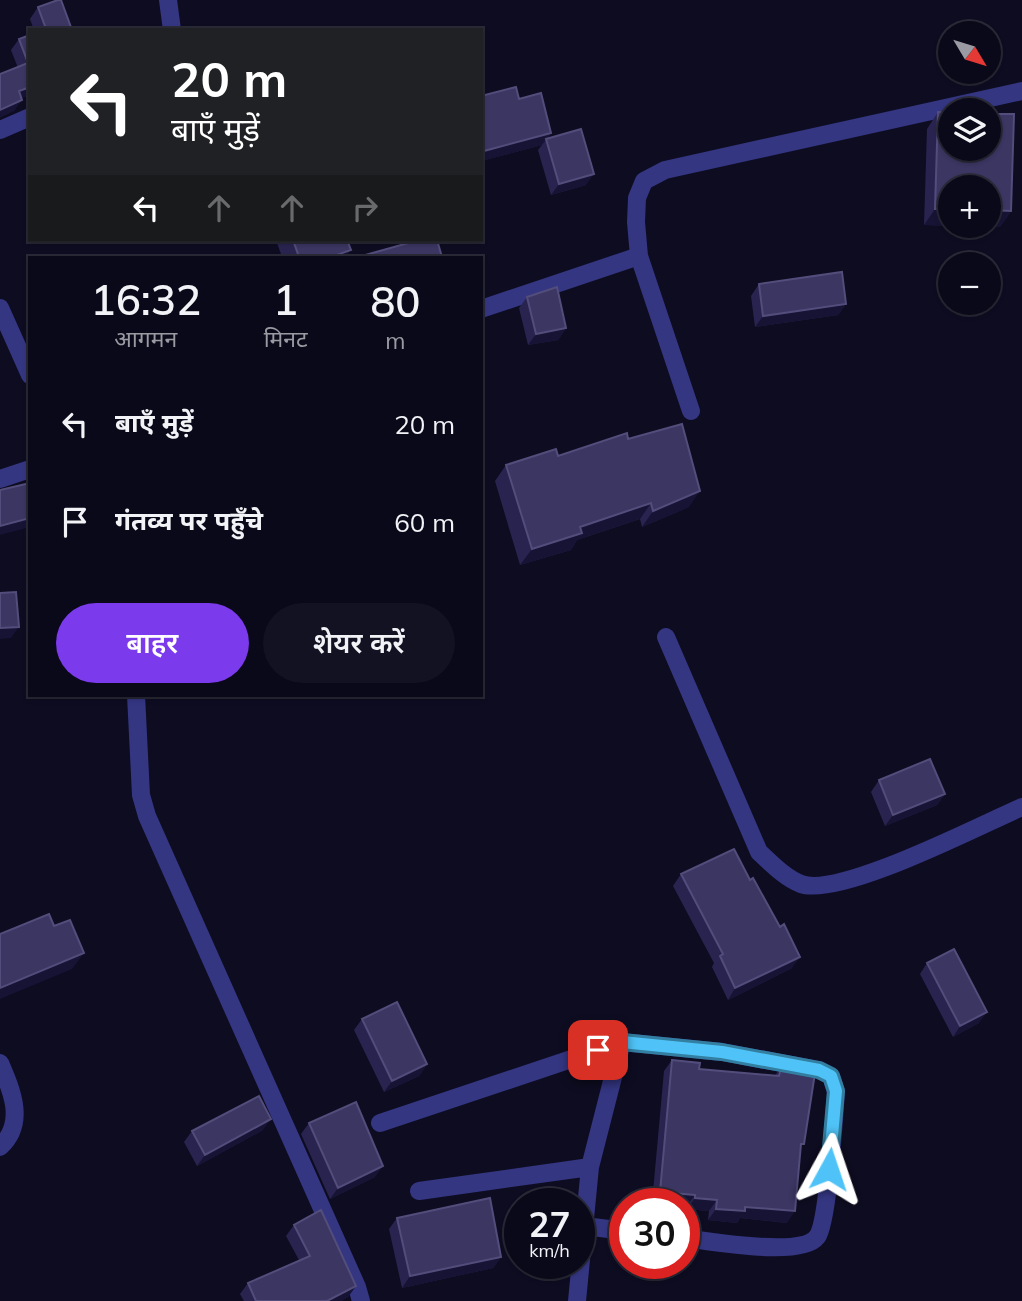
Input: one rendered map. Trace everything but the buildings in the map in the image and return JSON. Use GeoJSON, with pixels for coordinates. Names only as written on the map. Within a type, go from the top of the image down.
{"type":"FeatureCollection","features":[{"type":"Feature","properties":{"kind":"street"},"geometry":{"type":"LineString","coordinates":[[168,0],[172,28]]}},
{"type":"Feature","properties":{"kind":"street"},"geometry":{"type":"LineString","coordinates":[[691,411],[639,256],[637,198],[644,181],[665,170],[1022,91]]}},
{"type":"Feature","properties":{"kind":"street"},"geometry":{"type":"LineString","coordinates":[[0,130],[28,118]]}},
{"type":"Feature","properties":{"kind":"street"},"geometry":{"type":"LineString","coordinates":[[483,308],[639,256]]}},
{"type":"Feature","properties":{"kind":"street"},"geometry":{"type":"LineString","coordinates":[[0,308],[28,372]]}},
{"type":"Feature","properties":{"kind":"street"},"geometry":{"type":"LineString","coordinates":[[0,479],[28,470]]}},
{"type":"Feature","properties":{"kind":"street"},"geometry":{"type":"LineString","coordinates":[[666,637],[759,852],[778,870],[802,885],[830,886],[864,877],[1022,807]]}},
{"type":"Feature","properties":{"kind":"street"},"geometry":{"type":"LineString","coordinates":[[136,697],[141,795],[147,817],[361,1301]]}},
{"type":"Feature","properties":{"kind":"street"},"geometry":{"type":"LineString","coordinates":[[380,1124],[622,1042],[722,1052],[819,1070],[831,1076],[836,1091],[827,1191],[818,1236],[810,1242],[764,1248],[700,1240]]}},
{"type":"Feature","properties":{"kind":"street"},"geometry":{"type":"LineString","coordinates":[[588,1188],[590,1167],[622,1042]]}},
{"type":"Feature","properties":{"kind":"street"},"geometry":{"type":"LineString","coordinates":[[0,1063],[16,1108],[13,1129],[0,1147]]}},
{"type":"Feature","properties":{"kind":"street"},"geometry":{"type":"LineString","coordinates":[[418,1191],[590,1167]]}},
{"type":"Feature","properties":{"kind":"street"},"geometry":{"type":"LineString","coordinates":[[577,1301],[579,1279]]}},
{"type":"Feature","properties":{"kind":"route"},"geometry":{"type":"LineString","coordinates":[[598,1050],[622,1042],[722,1052],[819,1070],[831,1076],[836,1091],[829,1169]]}}]}
